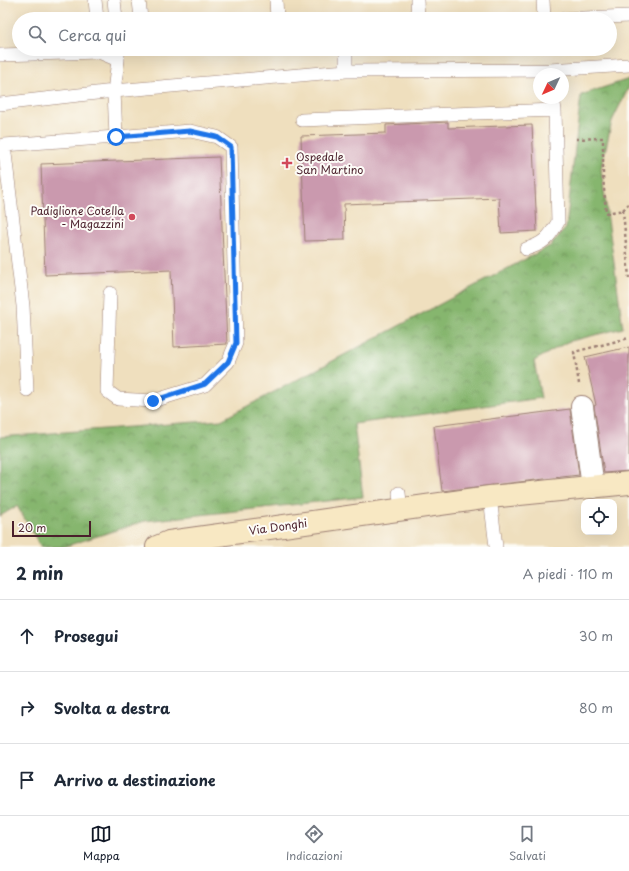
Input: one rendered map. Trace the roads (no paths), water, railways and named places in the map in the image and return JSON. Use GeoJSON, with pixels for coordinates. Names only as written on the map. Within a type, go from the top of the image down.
{"type":"FeatureCollection","features":[{"type":"Feature","properties":{"kind":"street"},"geometry":{"type":"LineString","coordinates":[[582,407],[593,487]]}},
{"type":"Feature","properties":{"kind":"street","name":"Via Donghi"},"geometry":{"type":"LineString","coordinates":[[165,545],[400,501],[490,497],[629,483]]}},
{"type":"Feature","properties":{"kind":"lane"},"geometry":{"type":"LineString","coordinates":[[95,0],[96,12]]}},
{"type":"Feature","properties":{"kind":"lane"},"geometry":{"type":"LineString","coordinates":[[114,0],[115,12]]}},
{"type":"Feature","properties":{"kind":"lane"},"geometry":{"type":"LineString","coordinates":[[139,0],[140,12]]}},
{"type":"Feature","properties":{"kind":"lane"},"geometry":{"type":"LineString","coordinates":[[276,0],[277,12]]}},
{"type":"Feature","properties":{"kind":"lane"},"geometry":{"type":"LineString","coordinates":[[417,0],[418,12]]}},
{"type":"Feature","properties":{"kind":"lane"},"geometry":{"type":"LineString","coordinates":[[543,0],[544,12]]}},
{"type":"Feature","properties":{"kind":"lane"},"geometry":{"type":"LineString","coordinates":[[617,17],[629,16]]}},
{"type":"Feature","properties":{"kind":"lane"},"geometry":{"type":"LineString","coordinates":[[0,55],[12,55]]}},
{"type":"Feature","properties":{"kind":"lane"},"geometry":{"type":"LineString","coordinates":[[116,137],[114,91],[118,56]]}},
{"type":"Feature","properties":{"kind":"lane"},"geometry":{"type":"LineString","coordinates":[[346,56],[346,71]]}},
{"type":"Feature","properties":{"kind":"lane"},"geometry":{"type":"LineString","coordinates":[[569,70],[629,65]]}},
{"type":"Feature","properties":{"kind":"lane"},"geometry":{"type":"LineString","coordinates":[[0,104],[114,91],[346,71],[533,72]]}},
{"type":"Feature","properties":{"kind":"lane"},"geometry":{"type":"LineString","coordinates":[[302,120],[554,104],[558,222],[552,233],[540,245],[526,249]]}},
{"type":"Feature","properties":{"kind":"lane"},"geometry":{"type":"LineString","coordinates":[[27,390],[22,306],[4,145],[190,131],[217,137],[231,147],[236,343],[228,362],[205,384],[153,401],[118,399],[107,391],[110,293]]}},
{"type":"Feature","properties":{"kind":"lane"},"geometry":{"type":"LineString","coordinates":[[490,497],[496,547]]}},
{"type":"Feature","properties":{"kind":"place","name":"Ospedale San Martino"},"geometry":{"type":"Point","coordinates":[287,163]}},
{"type":"Feature","properties":{"kind":"place","name":"Padiglione Cotella - Magazzini"},"geometry":{"type":"Point","coordinates":[132,217]}}]}
